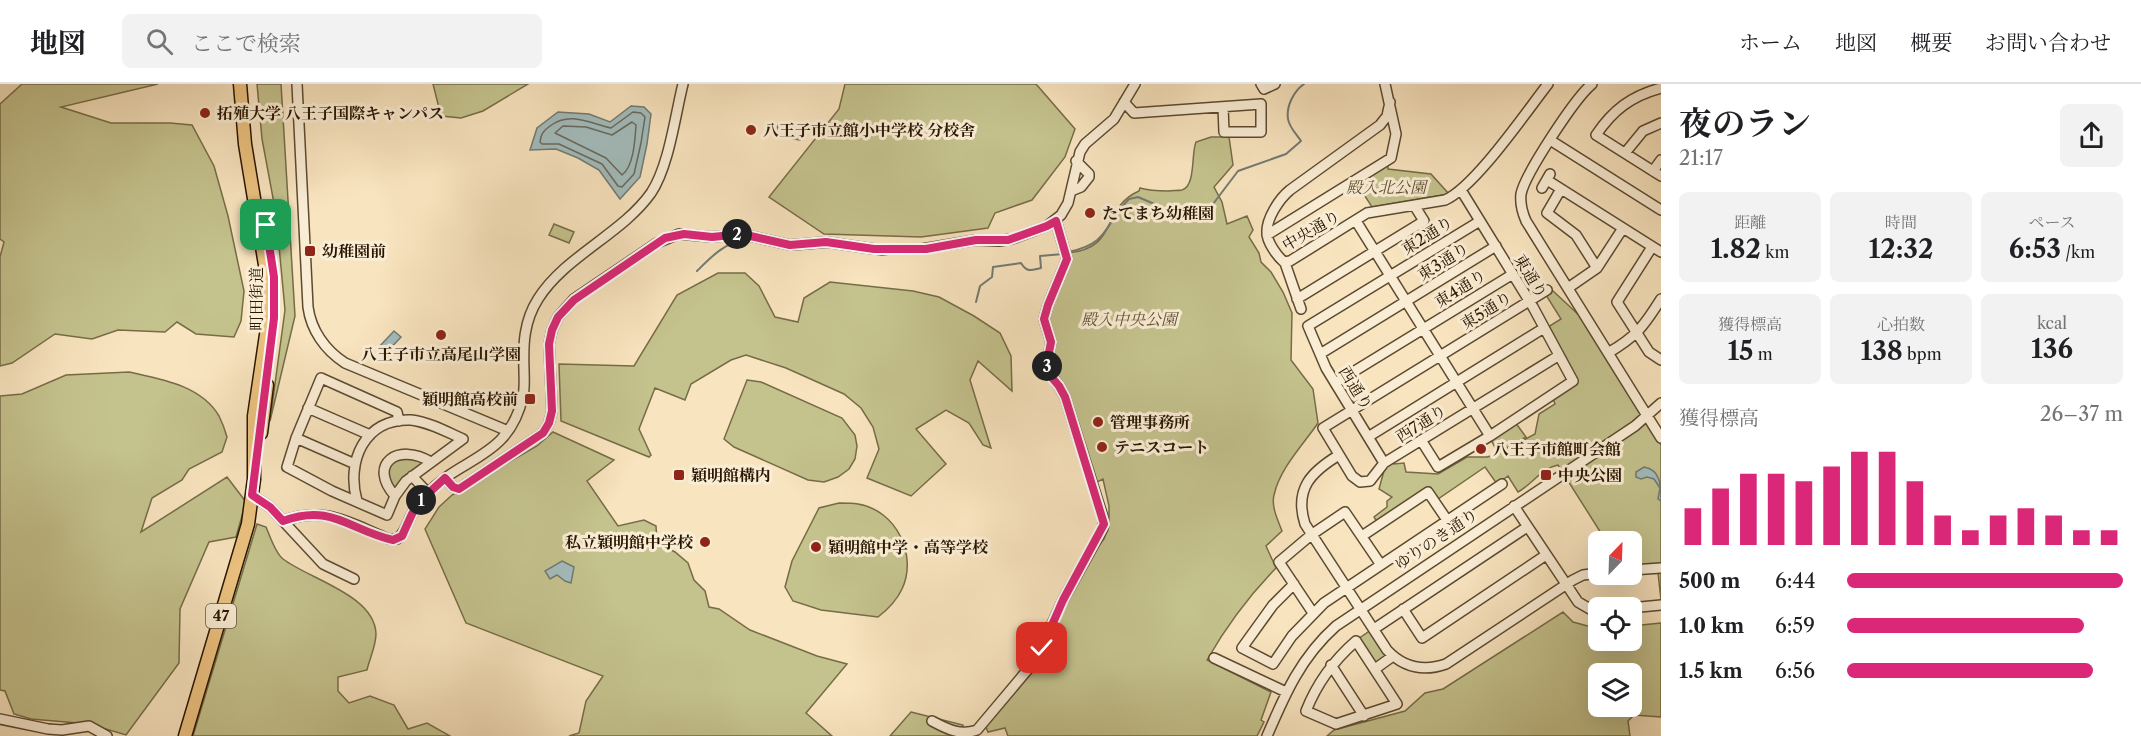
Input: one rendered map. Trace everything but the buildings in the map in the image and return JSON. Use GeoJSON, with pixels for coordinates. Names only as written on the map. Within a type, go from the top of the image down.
{"type":"FeatureCollection","features":[{"type":"Feature","properties":{"kind":"main road","name":"町田街道"},"geometry":{"type":"LineString","coordinates":[[185,736],[242,546],[254,479],[254,416],[266,357],[267,293],[263,226],[240,84]]}},
{"type":"Feature","properties":{"kind":"main road","name":"町田街道"},"geometry":{"type":"LineString","coordinates":[[246,123],[247,84]]}},
{"type":"Feature","properties":{"kind":"street"},"geometry":{"type":"LineString","coordinates":[[297,84],[308,304],[311,321],[318,335],[329,351],[345,363],[507,431]]}},
{"type":"Feature","properties":{"kind":"street"},"geometry":{"type":"LineString","coordinates":[[283,521],[308,514],[325,514],[388,539],[396,540],[402,536],[414,510],[428,493],[445,478],[485,455],[507,431],[523,396],[524,337],[535,304],[551,282],[639,207],[650,193],[663,168],[683,84]]}},
{"type":"Feature","properties":{"kind":"street"},"geometry":{"type":"LineString","coordinates":[[445,478],[453,487],[459,489],[543,433],[552,411],[549,344],[558,317],[574,300],[665,238],[684,234],[712,237],[742,234],[790,245],[826,242],[874,249],[926,249],[976,240],[1008,240],[1056,221],[1066,208],[1076,161],[1082,148],[1111,123],[1135,84]]}},
{"type":"Feature","properties":{"kind":"street"},"geometry":{"type":"LineString","coordinates":[[1261,84],[1264,89],[1275,84]]}},
{"type":"Feature","properties":{"kind":"street"},"geometry":{"type":"LineString","coordinates":[[1267,235],[1390,159],[1393,155],[1396,134],[1385,84]]}},
{"type":"Feature","properties":{"kind":"street"},"geometry":{"type":"LineString","coordinates":[[1356,221],[1367,213],[1445,200],[1461,190],[1480,171],[1548,84]]}},
{"type":"Feature","properties":{"kind":"street"},"geometry":{"type":"LineString","coordinates":[[1592,84],[1572,106],[1526,178],[1521,193],[1521,206],[1526,221],[1661,438]]}},
{"type":"Feature","properties":{"kind":"street"},"geometry":{"type":"LineString","coordinates":[[1661,88],[1638,95],[1623,104],[1610,115],[1596,135],[1657,174],[1661,160]]}},
{"type":"Feature","properties":{"kind":"street"},"geometry":{"type":"LineString","coordinates":[[1124,102],[1134,113],[1261,104],[1262,132],[1224,132],[1223,107]]}},
{"type":"Feature","properties":{"kind":"street","name":"中央通り"},"geometry":{"type":"LineString","coordinates":[[1390,102],[1388,113],[1380,124],[1282,197],[1268,226],[1267,235],[1280,259],[1285,263],[1356,221],[1490,436]]}},
{"type":"Feature","properties":{"kind":"street"},"geometry":{"type":"LineString","coordinates":[[1625,153],[1643,131],[1661,123]]}},
{"type":"Feature","properties":{"kind":"street"},"geometry":{"type":"LineString","coordinates":[[1550,140],[1661,210]]}},
{"type":"Feature","properties":{"kind":"street"},"geometry":{"type":"LineString","coordinates":[[1071,191],[1081,187],[1089,177],[1089,174],[1076,161]]}},
{"type":"Feature","properties":{"kind":"street"},"geometry":{"type":"LineString","coordinates":[[1547,181],[1661,252]]}},
{"type":"Feature","properties":{"kind":"street"},"geometry":{"type":"LineString","coordinates":[[1561,189],[1546,213],[1576,235],[1597,268]]}},
{"type":"Feature","properties":{"kind":"street","name":"東通り"},"geometry":{"type":"LineString","coordinates":[[1461,190],[1529,301],[1573,381],[1490,436]]}},
{"type":"Feature","properties":{"kind":"street"},"geometry":{"type":"LineString","coordinates":[[1297,298],[1424,221],[1414,205]]}},
{"type":"Feature","properties":{"kind":"street","name":"東2通り"},"geometry":{"type":"LineString","coordinates":[[1308,326],[1480,220]]}},
{"type":"Feature","properties":{"kind":"street"},"geometry":{"type":"LineString","coordinates":[[932,721],[947,731],[966,736],[977,730],[1035,661],[1063,600],[1104,524],[1065,397],[1048,373],[1051,342],[1044,319],[1067,259],[1056,221]]}},
{"type":"Feature","properties":{"kind":"street"},"geometry":{"type":"LineString","coordinates":[[1568,288],[1597,268],[1623,228]]}},
{"type":"Feature","properties":{"kind":"street","name":"東3通り"},"geometry":{"type":"LineString","coordinates":[[1320,354],[1496,246]]}},
{"type":"Feature","properties":{"kind":"street"},"geometry":{"type":"LineString","coordinates":[[1652,247],[1617,302],[1649,352],[1661,360]]}},
{"type":"Feature","properties":{"kind":"street"},"geometry":{"type":"LineString","coordinates":[[1285,263],[1301,309]]}},
{"type":"Feature","properties":{"kind":"street","name":"東4通り"},"geometry":{"type":"LineString","coordinates":[[1335,383],[1512,274]]}},
{"type":"Feature","properties":{"kind":"street","name":"東5通り"},"geometry":{"type":"LineString","coordinates":[[1339,455],[1323,428],[1547,290]]}},
{"type":"Feature","properties":{"kind":"street"},"geometry":{"type":"LineString","coordinates":[[1608,353],[1638,333],[1661,299]]}},
{"type":"Feature","properties":{"kind":"street","name":"西通り"},"geometry":{"type":"LineString","coordinates":[[1308,326],[1326,368],[1384,463]]}},
{"type":"Feature","properties":{"kind":"street"},"geometry":{"type":"LineString","coordinates":[[1368,437],[1544,328]]}},
{"type":"Feature","properties":{"kind":"street","name":"西7通り"},"geometry":{"type":"LineString","coordinates":[[1339,455],[1349,472],[1359,482],[1370,481],[1384,463],[1558,356]]}},
{"type":"Feature","properties":{"kind":"street"},"geometry":{"type":"LineString","coordinates":[[357,501],[354,484],[355,464],[362,444],[381,426],[399,421],[421,422],[463,439],[412,476],[395,496],[387,514],[357,501],[287,467],[296,438],[321,378],[397,412],[399,421]]}},
{"type":"Feature","properties":{"kind":"street","name":"ゆりのき通り"},"geometry":{"type":"LineString","coordinates":[[1267,736],[1295,674],[1315,646],[1336,626],[1647,416],[1661,403]]}},
{"type":"Feature","properties":{"kind":"street"},"geometry":{"type":"LineString","coordinates":[[308,408],[370,435]]}},
{"type":"Feature","properties":{"kind":"street"},"geometry":{"type":"LineString","coordinates":[[1421,440],[1438,467],[1490,436]]}},
{"type":"Feature","properties":{"kind":"street"},"geometry":{"type":"LineString","coordinates":[[296,438],[355,464]]}},
{"type":"Feature","properties":{"kind":"street"},"geometry":{"type":"LineString","coordinates":[[395,496],[387,485],[384,474],[395,455],[407,453],[418,455],[431,462]]}},
{"type":"Feature","properties":{"kind":"street"},"geometry":{"type":"LineString","coordinates":[[1339,455],[1315,472],[1303,492],[1302,515],[1311,535],[1374,629],[1393,656],[1406,664],[1420,668],[1433,668],[1446,664],[1566,585],[1588,574]]}},
{"type":"Feature","properties":{"kind":"street"},"geometry":{"type":"LineString","coordinates":[[412,476],[428,493]]}},
{"type":"Feature","properties":{"kind":"street"},"geometry":{"type":"LineString","coordinates":[[1294,584],[1265,615],[1242,648],[1273,664],[1292,636],[1313,613],[1346,587],[1502,484]]}},
{"type":"Feature","properties":{"kind":"street"},"geometry":{"type":"LineString","coordinates":[[1362,536],[1428,492],[1447,520]]}},
{"type":"Feature","properties":{"kind":"street"},"geometry":{"type":"LineString","coordinates":[[252,495],[270,507],[323,564],[354,579]]}},
{"type":"Feature","properties":{"kind":"street"},"geometry":{"type":"LineString","coordinates":[[1514,506],[1566,585],[1581,604],[1588,608]]}},
{"type":"Feature","properties":{"kind":"street"},"geometry":{"type":"LineString","coordinates":[[1313,613],[1279,562],[1311,535],[1346,512],[1381,565]]}},
{"type":"Feature","properties":{"kind":"street"},"geometry":{"type":"LineString","coordinates":[[1374,629],[1527,527]]}},
{"type":"Feature","properties":{"kind":"street"},"geometry":{"type":"LineString","coordinates":[[1403,609],[1422,638],[1546,555]]}},
{"type":"Feature","properties":{"kind":"street"},"geometry":{"type":"LineString","coordinates":[[1642,569],[1661,568]]}},
{"type":"Feature","properties":{"kind":"street"},"geometry":{"type":"LineString","coordinates":[[1642,607],[1661,605]]}},
{"type":"Feature","properties":{"kind":"street"},"geometry":{"type":"LineString","coordinates":[[1356,641],[1397,704],[1336,724],[1306,711],[1316,687],[1331,665],[1356,641]]}},
{"type":"Feature","properties":{"kind":"street"},"geometry":{"type":"LineString","coordinates":[[1375,669],[1393,656]]}},
{"type":"Feature","properties":{"kind":"street"},"geometry":{"type":"LineString","coordinates":[[1214,658],[1286,692]]}},
{"type":"Feature","properties":{"kind":"street"},"geometry":{"type":"LineString","coordinates":[[1331,665],[1364,716]]}},
{"type":"Feature","properties":{"kind":"street"},"geometry":{"type":"LineString","coordinates":[[0,719],[48,729],[62,730],[90,726],[107,736]]}},
{"type":"Feature","properties":{"kind":"green space"},"geometry":{"type":"Polygon","coordinates":[[[22,84],[158,84],[61,107],[111,123],[192,125],[214,166],[228,216],[244,291],[241,321],[234,337],[196,334],[177,322],[165,332],[118,330],[92,339],[55,334],[12,363],[0,366],[0,257],[4,242],[0,239],[0,104],[22,84]]]}},
{"type":"Feature","properties":{"kind":"green space"},"geometry":{"type":"Polygon","coordinates":[[[257,84],[281,84],[295,316],[270,421],[285,310],[276,214],[262,139],[257,84]]]}},
{"type":"Feature","properties":{"kind":"green space"},"geometry":{"type":"Polygon","coordinates":[[[433,84],[528,84],[483,111],[461,118],[441,116],[433,84]]]}},
{"type":"Feature","properties":{"kind":"green space"},"geometry":{"type":"Polygon","coordinates":[[[845,84],[1036,84],[1075,129],[1065,157],[1032,200],[995,213],[988,228],[921,237],[824,234],[769,197],[839,109],[845,84]]]}},
{"type":"Feature","properties":{"kind":"green space","name":"殿入中央公園"},"geometry":{"type":"Polygon","coordinates":[[[1211,137],[1229,137],[1233,165],[1214,187],[1222,202],[1227,224],[1247,216],[1253,230],[1249,237],[1259,253],[1261,262],[1271,272],[1283,292],[1292,313],[1291,360],[1313,389],[1318,423],[1281,475],[1274,495],[1274,509],[1282,531],[1266,546],[1276,568],[1238,612],[1207,660],[1271,692],[1261,720],[1264,722],[1257,736],[1008,736],[1005,728],[988,732],[986,727],[995,713],[1039,664],[1066,602],[1093,553],[1104,539],[1109,526],[1109,506],[1103,479],[1095,483],[1053,376],[1051,359],[1055,348],[1048,318],[1068,253],[1084,250],[1096,244],[1119,207],[1140,188],[1168,191],[1182,190],[1186,187],[1191,176],[1196,142],[1211,137]]]}},
{"type":"Feature","properties":{"kind":"green space","name":"殿入北公園"},"geometry":{"type":"Polygon","coordinates":[[[1388,165],[1388,169],[1431,174],[1449,194],[1372,207],[1357,184],[1388,165]]]}},
{"type":"Feature","properties":{"kind":"green space"},"geometry":{"type":"Polygon","coordinates":[[[554,224],[574,232],[569,243],[549,235],[554,224]]]}},
{"type":"Feature","properties":{"kind":"green space"},"geometry":{"type":"Polygon","coordinates":[[[718,273],[745,273],[759,286],[775,317],[798,322],[804,298],[830,282],[913,291],[939,297],[974,316],[1000,333],[1011,356],[1012,391],[978,361],[970,380],[991,448],[983,445],[969,423],[946,410],[916,429],[946,464],[911,496],[867,478],[879,449],[873,427],[861,408],[844,394],[786,368],[746,355],[731,360],[691,384],[685,400],[655,388],[639,429],[651,455],[649,457],[561,421],[559,364],[634,366],[677,295],[718,273]]]}},
{"type":"Feature","properties":{"kind":"green space"},"geometry":{"type":"Polygon","coordinates":[[[1553,291],[1581,317],[1661,445],[1661,600],[1657,564],[1642,565],[1642,531],[1600,531],[1558,465],[1547,469],[1518,492],[1508,476],[1497,484],[1485,467],[1438,499],[1429,488],[1377,522],[1374,517],[1387,507],[1387,501],[1392,497],[1379,489],[1385,467],[1393,462],[1394,464],[1404,463],[1406,472],[1438,474],[1467,457],[1487,457],[1498,454],[1535,434],[1539,414],[1555,404],[1553,399],[1578,381],[1562,357],[1548,327],[1561,319],[1546,295],[1553,291]]]}},
{"type":"Feature","properties":{"kind":"green space"},"geometry":{"type":"Polygon","coordinates":[[[129,372],[179,385],[202,397],[219,416],[227,437],[222,452],[189,469],[182,480],[152,498],[141,532],[227,477],[246,502],[236,537],[209,542],[180,609],[179,663],[126,735],[89,724],[31,719],[14,714],[5,691],[0,690],[0,396],[22,394],[66,375],[129,372]]]}},
{"type":"Feature","properties":{"kind":"green space"},"geometry":{"type":"Polygon","coordinates":[[[747,380],[761,382],[842,418],[855,435],[857,446],[855,459],[849,469],[838,477],[824,482],[808,480],[734,447],[724,439],[747,380]]]}},
{"type":"Feature","properties":{"kind":"green space"},"geometry":{"type":"Polygon","coordinates":[[[1515,422],[1526,437],[1498,453],[1490,438],[1515,422]]]}},
{"type":"Feature","properties":{"kind":"green space"},"geometry":{"type":"Polygon","coordinates":[[[553,432],[614,460],[587,481],[618,526],[644,520],[656,526],[657,543],[675,552],[688,563],[694,580],[705,591],[709,607],[719,609],[750,630],[817,656],[847,664],[806,713],[832,736],[569,736],[579,733],[586,701],[603,676],[466,623],[425,529],[439,507],[452,495],[537,446],[553,432]]]}},
{"type":"Feature","properties":{"kind":"green space"},"geometry":{"type":"Polygon","coordinates":[[[401,456],[423,459],[423,465],[396,489],[388,482],[388,473],[392,464],[401,456]]]}},
{"type":"Feature","properties":{"kind":"green space"},"geometry":{"type":"Polygon","coordinates":[[[839,503],[858,504],[883,515],[893,525],[905,549],[906,576],[902,589],[892,605],[878,617],[821,610],[793,601],[785,587],[792,561],[819,508],[839,503]]]}},
{"type":"Feature","properties":{"kind":"green space"},"geometry":{"type":"Polygon","coordinates":[[[257,524],[266,527],[275,549],[283,559],[353,598],[373,620],[376,639],[367,670],[338,677],[338,691],[349,703],[370,696],[394,705],[408,729],[427,723],[450,736],[193,736],[257,524]]]}},
{"type":"Feature","properties":{"kind":"green space"},"geometry":{"type":"Polygon","coordinates":[[[1563,612],[1573,622],[1588,626],[1588,651],[1642,651],[1642,625],[1661,623],[1661,717],[1642,716],[1642,663],[1588,663],[1588,717],[1632,717],[1628,721],[1630,736],[1327,736],[1334,730],[1405,711],[1425,693],[1443,689],[1563,612]]]}},
{"type":"Feature","properties":{"kind":"green space"},"geometry":{"type":"Polygon","coordinates":[[[1371,630],[1389,656],[1375,665],[1358,639],[1371,630]]]}},
{"type":"Feature","properties":{"kind":"green space"},"geometry":{"type":"Polygon","coordinates":[[[911,712],[963,725],[963,736],[890,736],[911,712]]]}},
{"type":"Feature","properties":{"kind":"water"},"geometry":{"type":"Polygon","coordinates":[[[631,106],[644,107],[651,114],[640,177],[620,199],[599,170],[578,158],[556,149],[530,150],[537,128],[558,112],[589,114],[610,122],[631,106]]]}},
{"type":"Feature","properties":{"kind":"water"},"geometry":{"type":"Polygon","coordinates":[[[778,124],[802,129],[800,140],[776,135],[778,124]]]}},
{"type":"Feature","properties":{"kind":"water"},"geometry":{"type":"Polygon","coordinates":[[[394,331],[401,337],[385,354],[378,348],[394,331]]]}},
{"type":"Feature","properties":{"kind":"water"},"geometry":{"type":"Polygon","coordinates":[[[1644,467],[1654,471],[1659,479],[1660,484],[1661,501],[1658,499],[1660,488],[1654,479],[1636,477],[1636,472],[1644,467]]]}},
{"type":"Feature","properties":{"kind":"water"},"geometry":{"type":"Polygon","coordinates":[[[562,561],[574,567],[571,583],[557,575],[550,579],[545,571],[562,561]]]}},
{"type":"Feature","properties":{"kind":"waterway"},"geometry":{"type":"LineString","coordinates":[[1068,252],[1092,244],[1099,238],[1129,199],[1138,197],[1178,214],[1200,212],[1210,208],[1238,171],[1286,154],[1301,141],[1290,125],[1288,109],[1291,99],[1304,84]]}},
{"type":"Feature","properties":{"kind":"waterway"},"geometry":{"type":"LineString","coordinates":[[987,245],[1006,245],[1037,235]]}},
{"type":"Feature","properties":{"kind":"waterway"},"geometry":{"type":"LineString","coordinates":[[697,271],[713,255],[732,243],[747,240]]}},
{"type":"Feature","properties":{"kind":"waterway"},"geometry":{"type":"LineString","coordinates":[[764,244],[793,250],[830,247]]}},
{"type":"Feature","properties":{"kind":"waterway"},"geometry":{"type":"LineString","coordinates":[[928,253],[958,247]]}},
{"type":"Feature","properties":{"kind":"waterway"},"geometry":{"type":"LineString","coordinates":[[853,250],[882,255],[895,253]]}},
{"type":"Feature","properties":{"kind":"waterway"},"geometry":{"type":"LineString","coordinates":[[976,302],[980,286],[992,277],[993,267],[1021,263],[1027,270],[1041,268],[1040,256],[1063,254]]}},
{"type":"Feature","properties":{"kind":"place","name":"拓殖大学 八王子国際キャンパス"},"geometry":{"type":"Point","coordinates":[205,113]}},
{"type":"Feature","properties":{"kind":"place","name":"八王子市立館小中学校 分校舎"},"geometry":{"type":"Point","coordinates":[751,130]}},
{"type":"Feature","properties":{"kind":"place","name":"たてまち幼稚園"},"geometry":{"type":"Point","coordinates":[1090,213]}},
{"type":"Feature","properties":{"kind":"place","name":"幼稚園前"},"geometry":{"type":"Point","coordinates":[310,251]}},
{"type":"Feature","properties":{"kind":"place","name":"八王子市立高尾山学園"},"geometry":{"type":"Point","coordinates":[441,335]}},
{"type":"Feature","properties":{"kind":"place","name":"穎明館高校前"},"geometry":{"type":"Point","coordinates":[530,399]}},
{"type":"Feature","properties":{"kind":"place","name":"管理事務所"},"geometry":{"type":"Point","coordinates":[1098,422]}},
{"type":"Feature","properties":{"kind":"place","name":"テニスコート"},"geometry":{"type":"Point","coordinates":[1102,447]}},
{"type":"Feature","properties":{"kind":"place","name":"八王子市館町会館"},"geometry":{"type":"Point","coordinates":[1481,449]}},
{"type":"Feature","properties":{"kind":"place","name":"穎明館構内"},"geometry":{"type":"Point","coordinates":[679,475]}},
{"type":"Feature","properties":{"kind":"place","name":"中央公園"},"geometry":{"type":"Point","coordinates":[1546,475]}},
{"type":"Feature","properties":{"kind":"place","name":"私立穎明館中学校"},"geometry":{"type":"Point","coordinates":[705,542]}},
{"type":"Feature","properties":{"kind":"place","name":"穎明館中学・高等学校"},"geometry":{"type":"Point","coordinates":[816,547]}},
{"type":"Feature","properties":{"kind":"route"},"geometry":{"type":"LineString","coordinates":[[266,225],[274,277],[274,318],[252,495],[263,501],[283,521],[308,514],[325,514],[393,540],[402,536],[416,507],[436,484],[445,478],[453,487],[459,489],[543,433],[552,411],[549,344],[558,317],[574,300],[665,238],[679,234],[712,237],[742,234],[790,245],[826,242],[883,250],[926,249],[976,240],[1008,240],[1056,221],[1067,259],[1055,285],[1044,319],[1051,342],[1047,363],[1048,373],[1065,397],[1104,524],[1063,600],[1042,648]]}}]}
